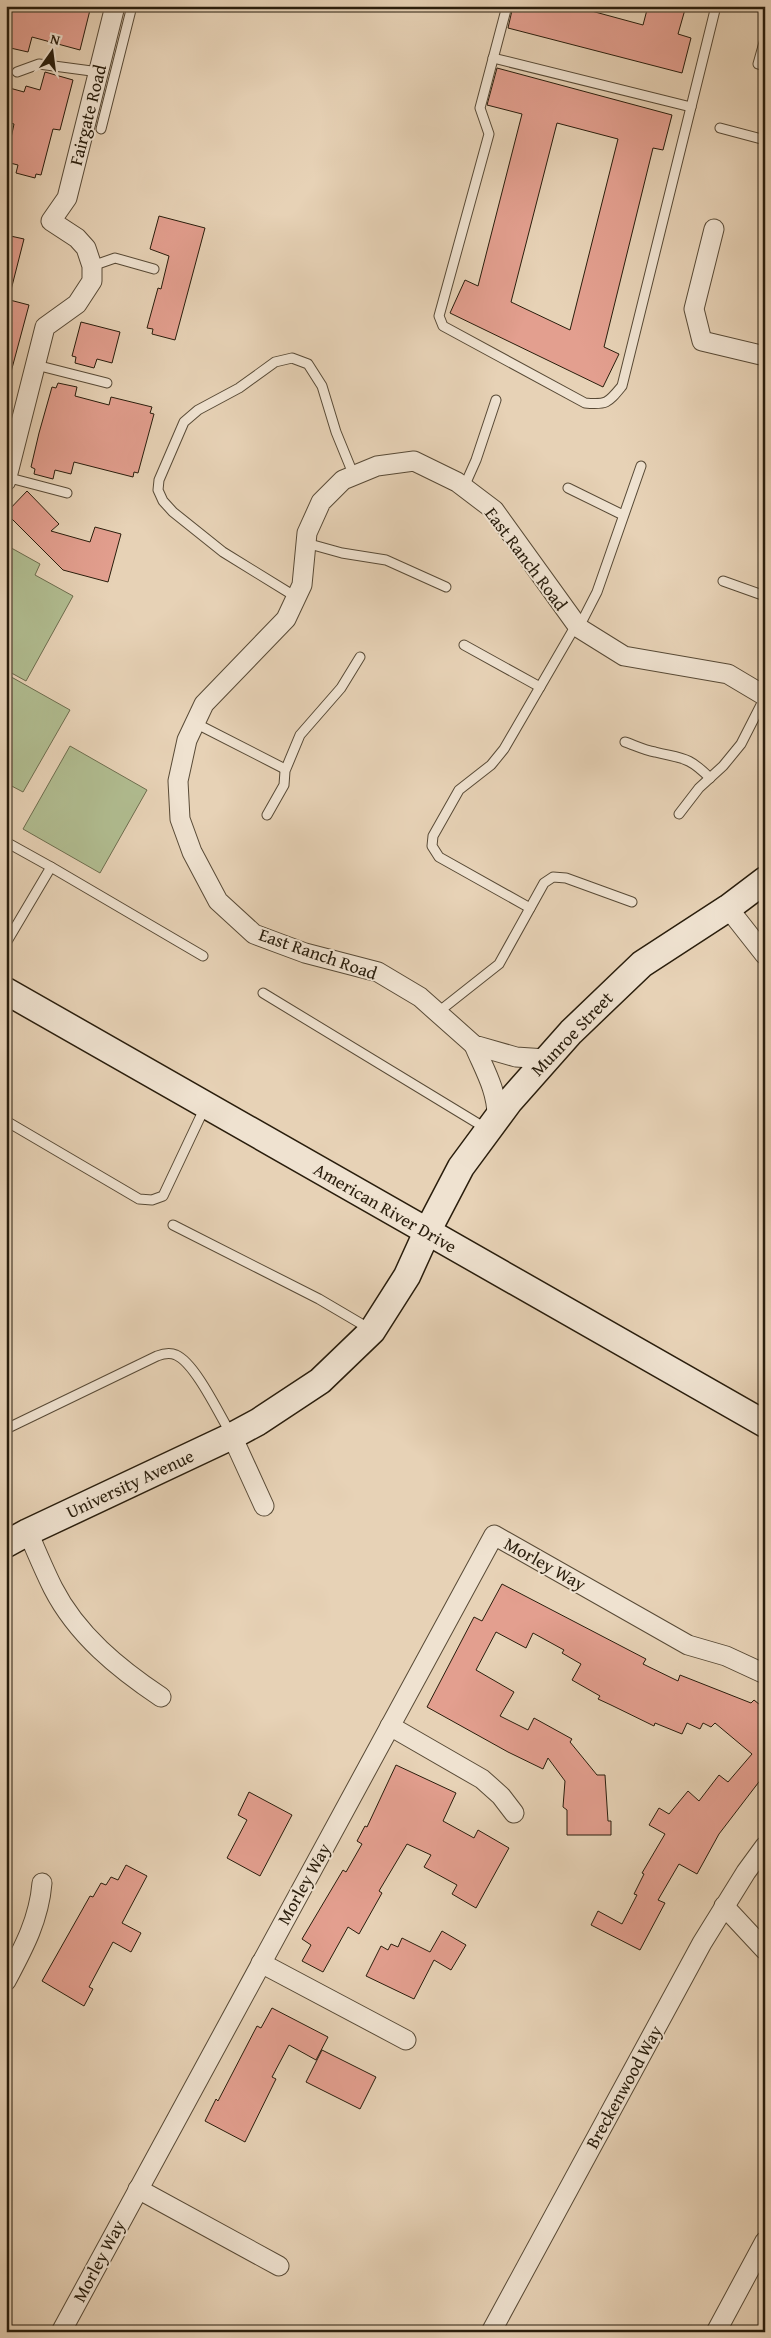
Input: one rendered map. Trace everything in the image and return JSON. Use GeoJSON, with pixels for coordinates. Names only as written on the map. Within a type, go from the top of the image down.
{"type":"FeatureCollection","features":[{"type":"Feature","properties":{"kind":"street","name":"Fairgate Road"},"geometry":{"type":"LineString","coordinates":[[92,266],[90,255],[82,243],[51,221],[67,198],[115,6]]}},
{"type":"Feature","properties":{"kind":"street"},"geometry":{"type":"LineString","coordinates":[[714,229],[694,309],[702,341],[765,356]]}},
{"type":"Feature","properties":{"kind":"street"},"geometry":{"type":"LineString","coordinates":[[6,479],[45,327],[77,304],[92,282],[92,266]]}},
{"type":"Feature","properties":{"kind":"street","name":"East Ranch Road"},"geometry":{"type":"LineString","coordinates":[[492,1123],[497,1099],[474,1045],[420,998],[378,972],[305,953],[254,934],[218,901],[192,852],[180,819],[178,781],[187,740],[204,704],[286,619],[302,585],[307,533],[322,502],[343,480],[377,466],[414,461],[464,487],[494,510],[577,626],[624,656],[728,674],[765,697]]}},
{"type":"Feature","properties":{"kind":"street","name":"Munroe Street"},"geometry":{"type":"LineString","coordinates":[[426,1232],[461,1167],[492,1123],[546,1059],[577,1026],[642,964],[728,908],[765,880]]}},
{"type":"Feature","properties":{"kind":"street"},"geometry":{"type":"LineString","coordinates":[[728,908],[765,955]]}},
{"type":"Feature","properties":{"kind":"street","name":"American River Drive"},"geometry":{"type":"LineString","coordinates":[[6,991],[765,1424]]}},
{"type":"Feature","properties":{"kind":"street","name":"East Ranch Road"},"geometry":{"type":"LineString","coordinates":[[474,1045],[516,1057],[546,1059]]}},
{"type":"Feature","properties":{"kind":"street","name":"University Avenue"},"geometry":{"type":"LineString","coordinates":[[161,1696],[133,1678],[110,1659],[70,1615],[17,1538],[232,1436],[258,1422],[320,1381],[372,1331],[407,1276],[426,1232]]}},
{"type":"Feature","properties":{"kind":"street"},"geometry":{"type":"LineString","coordinates":[[232,1436],[264,1506]]}},
{"type":"Feature","properties":{"kind":"street","name":"Morley Way"},"geometry":{"type":"LineString","coordinates":[[61,2332],[494,1535],[688,1645],[726,1656],[765,1674]]}},
{"type":"Feature","properties":{"kind":"street"},"geometry":{"type":"LineString","coordinates":[[390,1726],[482,1779],[501,1796],[514,1813]]}},
{"type":"Feature","properties":{"kind":"street","name":"Breckenwood Way"},"geometry":{"type":"LineString","coordinates":[[491,2332],[724,1906],[765,1846]]}},
{"type":"Feature","properties":{"kind":"street"},"geometry":{"type":"LineString","coordinates":[[6,1981],[28,1940],[38,1916],[42,1883]]}},
{"type":"Feature","properties":{"kind":"street"},"geometry":{"type":"LineString","coordinates":[[724,1906],[765,1950]]}},
{"type":"Feature","properties":{"kind":"street"},"geometry":{"type":"LineString","coordinates":[[261,1963],[406,2040]]}},
{"type":"Feature","properties":{"kind":"street"},"geometry":{"type":"LineString","coordinates":[[138,2189],[279,2266]]}},
{"type":"Feature","properties":{"kind":"street"},"geometry":{"type":"LineString","coordinates":[[716,2332],[765,2241]]}},
{"type":"Feature","properties":{"kind":"lane"},"geometry":{"type":"LineString","coordinates":[[101,129],[132,6]]}},
{"type":"Feature","properties":{"kind":"lane"},"geometry":{"type":"LineString","coordinates":[[507,6],[480,108],[489,134],[440,316],[443,326],[585,404],[601,405],[610,401],[622,386],[716,6]]}},
{"type":"Feature","properties":{"kind":"lane"},"geometry":{"type":"LineString","coordinates":[[765,39],[758,64],[765,66]]}},
{"type":"Feature","properties":{"kind":"lane"},"geometry":{"type":"LineString","coordinates":[[493,58],[691,107]]}},
{"type":"Feature","properties":{"kind":"lane"},"geometry":{"type":"LineString","coordinates":[[16,72],[39,64],[99,72]]}},
{"type":"Feature","properties":{"kind":"lane"},"geometry":{"type":"LineString","coordinates":[[720,128],[765,140]]}},
{"type":"Feature","properties":{"kind":"lane"},"geometry":{"type":"LineString","coordinates":[[92,266],[115,258],[154,269]]}},
{"type":"Feature","properties":{"kind":"lane"},"geometry":{"type":"LineString","coordinates":[[296,597],[223,552],[162,501],[158,490],[158,480],[184,422],[198,410],[240,388],[275,362],[292,358],[308,364],[322,386],[336,432],[354,476]]}},
{"type":"Feature","properties":{"kind":"lane"},"geometry":{"type":"LineString","coordinates":[[36,365],[107,383]]}},
{"type":"Feature","properties":{"kind":"lane"},"geometry":{"type":"LineString","coordinates":[[464,487],[476,460],[496,400]]}},
{"type":"Feature","properties":{"kind":"lane"},"geometry":{"type":"LineString","coordinates":[[530,908],[439,857],[432,846],[433,836],[459,790],[491,765],[504,749],[597,592],[641,466]]}},
{"type":"Feature","properties":{"kind":"lane"},"geometry":{"type":"LineString","coordinates":[[6,479],[67,493]]}},
{"type":"Feature","properties":{"kind":"lane"},"geometry":{"type":"LineString","coordinates":[[568,488],[623,515]]}},
{"type":"Feature","properties":{"kind":"lane"},"geometry":{"type":"LineString","coordinates":[[306,543],[342,553],[386,560],[446,587]]}},
{"type":"Feature","properties":{"kind":"lane"},"geometry":{"type":"LineString","coordinates":[[724,581],[765,596]]}},
{"type":"Feature","properties":{"kind":"lane"},"geometry":{"type":"LineString","coordinates":[[464,645],[540,687]]}},
{"type":"Feature","properties":{"kind":"lane"},"geometry":{"type":"LineString","coordinates":[[268,815],[284,785],[285,769],[300,735],[341,688],[360,656]]}},
{"type":"Feature","properties":{"kind":"lane"},"geometry":{"type":"LineString","coordinates":[[678,814],[741,744],[765,697]]}},
{"type":"Feature","properties":{"kind":"lane"},"geometry":{"type":"LineString","coordinates":[[195,723],[285,769]]}},
{"type":"Feature","properties":{"kind":"lane"},"geometry":{"type":"LineString","coordinates":[[625,742],[654,752],[681,756],[697,764],[710,778]]}},
{"type":"Feature","properties":{"kind":"lane"},"geometry":{"type":"LineString","coordinates":[[6,842],[203,956]]}},
{"type":"Feature","properties":{"kind":"lane"},"geometry":{"type":"LineString","coordinates":[[6,943],[51,867]]}},
{"type":"Feature","properties":{"kind":"lane"},"geometry":{"type":"LineString","coordinates":[[438,1013],[499,964],[544,883],[554,877],[566,878],[632,902]]}},
{"type":"Feature","properties":{"kind":"lane"},"geometry":{"type":"LineString","coordinates":[[262,993],[492,1123]]}},
{"type":"Feature","properties":{"kind":"lane"},"geometry":{"type":"LineString","coordinates":[[6,1121],[139,1199],[152,1200],[163,1196],[206,1105]]}},
{"type":"Feature","properties":{"kind":"lane"},"geometry":{"type":"LineString","coordinates":[[173,1225],[319,1299],[372,1331]]}},
{"type":"Feature","properties":{"kind":"lane"},"geometry":{"type":"LineString","coordinates":[[6,1429],[156,1356],[175,1354],[191,1365],[232,1436]]}},
{"type":"Feature","properties":{"kind":"green space"},"geometry":{"type":"Polygon","coordinates":[[[6,545],[40,564],[35,575],[73,596],[26,681],[6,670],[6,545]]]}},
{"type":"Feature","properties":{"kind":"green space"},"geometry":{"type":"Polygon","coordinates":[[[6,674],[70,710],[23,792],[6,783],[6,674]]]}},
{"type":"Feature","properties":{"kind":"green space"},"geometry":{"type":"Polygon","coordinates":[[[70,746],[147,790],[100,873],[23,829],[70,746]]]}},
{"type":"Feature","properties":{"kind":"building"},"geometry":{"type":"Polygon","coordinates":[[[6,6],[49,6],[60,9],[61,6],[91,6],[80,50],[32,37],[28,52],[6,47],[6,6]]]}},
{"type":"Feature","properties":{"kind":"building"},"geometry":{"type":"Polygon","coordinates":[[[513,6],[573,6],[643,25],[648,6],[686,6],[678,34],[691,38],[682,73],[508,28],[513,6]]]}},
{"type":"Feature","properties":{"kind":"building"},"geometry":{"type":"Polygon","coordinates":[[[497,68],[672,115],[663,150],[653,148],[604,347],[619,354],[603,387],[450,313],[465,280],[478,286],[522,114],[487,105],[497,68]],[[557,123],[511,302],[570,330],[618,139],[557,123]]]}},
{"type":"Feature","properties":{"kind":"building"},"geometry":{"type":"Polygon","coordinates":[[[45,72],[73,80],[60,130],[53,129],[41,175],[36,174],[35,178],[16,173],[18,165],[6,162],[14,124],[6,122],[6,87],[24,92],[26,86],[40,90],[45,72]]]}},
{"type":"Feature","properties":{"kind":"building"},"geometry":{"type":"Polygon","coordinates":[[[159,216],[205,228],[175,340],[152,334],[153,329],[147,328],[158,288],[161,289],[169,256],[150,249],[159,216]]]}},
{"type":"Feature","properties":{"kind":"building"},"geometry":{"type":"Polygon","coordinates":[[[6,235],[24,239],[11,290],[6,289],[6,235]]]}},
{"type":"Feature","properties":{"kind":"building"},"geometry":{"type":"Polygon","coordinates":[[[6,299],[29,305],[11,372],[6,372],[6,299]]]}},
{"type":"Feature","properties":{"kind":"building"},"geometry":{"type":"Polygon","coordinates":[[[81,322],[120,332],[112,363],[97,359],[94,368],[75,363],[76,357],[72,356],[81,322]]]}},
{"type":"Feature","properties":{"kind":"building"},"geometry":{"type":"Polygon","coordinates":[[[58,383],[77,387],[75,396],[109,405],[111,397],[152,407],[150,413],[154,414],[138,473],[134,472],[133,477],[74,462],[71,474],[55,470],[53,479],[34,474],[35,469],[31,467],[39,433],[52,387],[56,388],[58,383]]]}},
{"type":"Feature","properties":{"kind":"building"},"geometry":{"type":"Polygon","coordinates":[[[27,491],[59,524],[51,531],[90,542],[95,527],[121,534],[108,582],[63,570],[6,513],[27,491]]]}},
{"type":"Feature","properties":{"kind":"building"},"geometry":{"type":"Polygon","coordinates":[[[502,1584],[646,1659],[643,1664],[678,1681],[680,1675],[751,1703],[754,1700],[765,1709],[765,1774],[719,1834],[697,1874],[679,1864],[658,1900],[665,1903],[640,1950],[591,1925],[598,1911],[622,1924],[637,1895],[634,1894],[644,1874],[642,1873],[665,1834],[649,1825],[659,1808],[669,1814],[688,1791],[699,1801],[719,1775],[728,1782],[752,1754],[715,1723],[711,1727],[703,1723],[700,1729],[687,1723],[682,1734],[655,1723],[654,1726],[598,1699],[600,1696],[572,1680],[581,1664],[562,1653],[564,1650],[533,1633],[526,1648],[496,1632],[476,1670],[514,1692],[500,1716],[528,1730],[534,1718],[572,1739],[570,1742],[597,1775],[605,1775],[608,1821],[611,1821],[611,1835],[567,1835],[567,1810],[563,1807],[565,1781],[548,1758],[543,1769],[508,1752],[427,1707],[474,1617],[482,1621],[502,1584]]]}},
{"type":"Feature","properties":{"kind":"building"},"geometry":{"type":"Polygon","coordinates":[[[396,1765],[456,1793],[443,1821],[474,1838],[478,1830],[509,1848],[476,1908],[452,1894],[457,1885],[424,1867],[431,1855],[407,1844],[379,1891],[382,1893],[359,1934],[348,1927],[323,1972],[302,1961],[311,1945],[302,1939],[343,1870],[346,1872],[362,1844],[357,1841],[365,1826],[367,1827],[396,1765]]]}},
{"type":"Feature","properties":{"kind":"building"},"geometry":{"type":"Polygon","coordinates":[[[249,1792],[292,1815],[260,1876],[227,1858],[247,1820],[238,1815],[249,1792]]]}},
{"type":"Feature","properties":{"kind":"building"},"geometry":{"type":"Polygon","coordinates":[[[126,1865],[147,1876],[122,1923],[141,1933],[131,1952],[113,1942],[89,1987],[93,1989],[84,2006],[42,1981],[90,1896],[93,1897],[101,1883],[106,1885],[111,1877],[118,1880],[126,1865]]]}},
{"type":"Feature","properties":{"kind":"building"},"geometry":{"type":"Polygon","coordinates":[[[442,1931],[466,1945],[451,1970],[434,1960],[414,1999],[366,1976],[381,1946],[388,1950],[391,1944],[398,1947],[402,1938],[430,1952],[442,1931]]]}},
{"type":"Feature","properties":{"kind":"building"},"geometry":{"type":"Polygon","coordinates":[[[272,2008],[328,2037],[316,2060],[289,2045],[272,2077],[276,2079],[245,2142],[205,2121],[216,2099],[218,2101],[257,2026],[261,2028],[272,2008]]]}},
{"type":"Feature","properties":{"kind":"building"},"geometry":{"type":"Polygon","coordinates":[[[322,2050],[376,2077],[360,2109],[306,2082],[322,2050]]]}}]}
